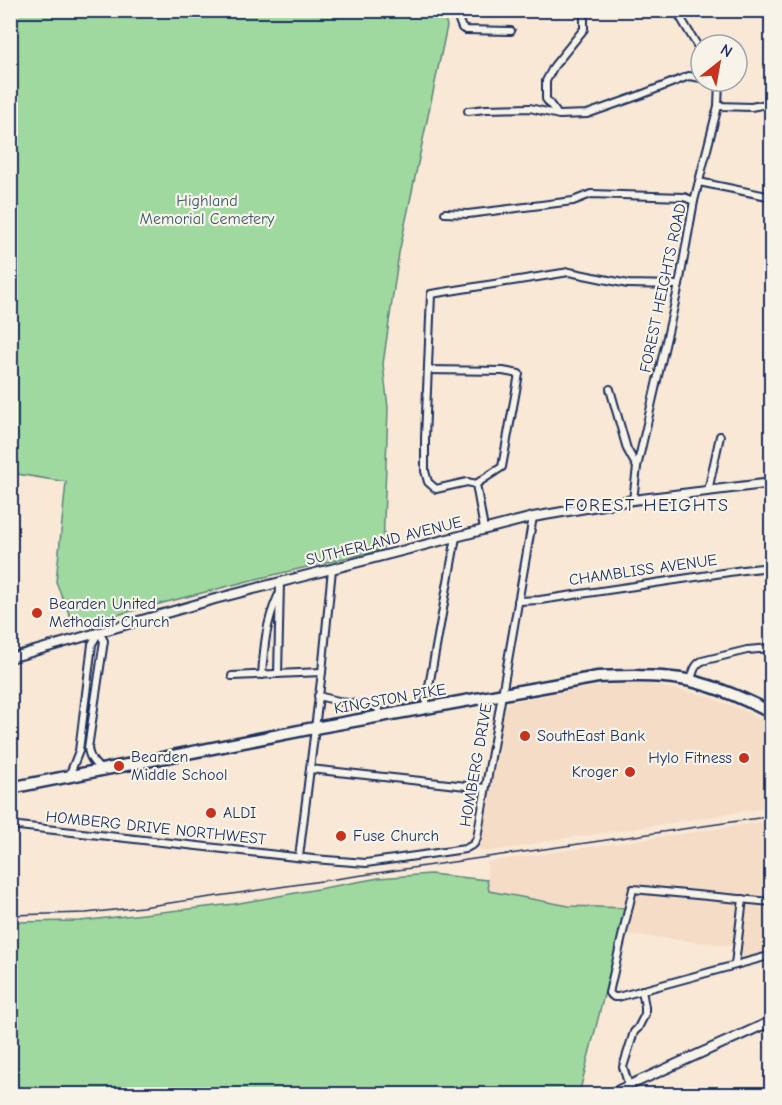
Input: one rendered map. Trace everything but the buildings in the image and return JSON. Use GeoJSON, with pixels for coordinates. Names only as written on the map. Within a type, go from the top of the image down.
{"type":"FeatureCollection","features":[{"type":"Feature","properties":{"kind":"main road","name":"KINGSTON PIKE"},"geometry":{"type":"LineString","coordinates":[[10,788],[315,728],[598,677],[641,676],[691,681],[730,694],[771,713]]}},
{"type":"Feature","properties":{"kind":"street"},"geometry":{"type":"LineString","coordinates":[[454,10],[462,28],[466,30],[511,31]]}},
{"type":"Feature","properties":{"kind":"street"},"geometry":{"type":"LineString","coordinates":[[559,115],[546,99],[546,81],[554,66],[584,29],[584,10]]}},
{"type":"Feature","properties":{"kind":"street"},"geometry":{"type":"LineString","coordinates":[[676,10],[690,33]]}},
{"type":"Feature","properties":{"kind":"street"},"geometry":{"type":"LineString","coordinates":[[468,111],[530,108],[559,115],[588,114],[689,76]]}},
{"type":"Feature","properties":{"kind":"street","name":"FOREST HEIGHTS ROAD"},"geometry":{"type":"LineString","coordinates":[[633,500],[638,467],[679,285],[694,201],[718,106],[718,93]]}},
{"type":"Feature","properties":{"kind":"street"},"geometry":{"type":"LineString","coordinates":[[718,106],[751,107],[771,103]]}},
{"type":"Feature","properties":{"kind":"street"},"geometry":{"type":"LineString","coordinates":[[699,182],[771,198]]}},
{"type":"Feature","properties":{"kind":"street"},"geometry":{"type":"LineString","coordinates":[[445,213],[468,214],[573,201],[591,194],[684,197],[694,201]]}},
{"type":"Feature","properties":{"kind":"street"},"geometry":{"type":"LineString","coordinates":[[429,370],[502,371],[519,374],[502,467],[476,484],[467,482],[436,489],[428,482],[425,471],[431,294],[569,272],[628,284],[679,285]]}},
{"type":"Feature","properties":{"kind":"street"},"geometry":{"type":"LineString","coordinates":[[610,389],[627,449],[638,467]]}},
{"type":"Feature","properties":{"kind":"street"},"geometry":{"type":"LineString","coordinates":[[708,490],[720,436]]}},
{"type":"Feature","properties":{"kind":"street","name":"SUTHERLAND AVENUE"},"geometry":{"type":"LineString","coordinates":[[10,657],[280,582],[533,517],[633,500],[771,483]]}},
{"type":"Feature","properties":{"kind":"street"},"geometry":{"type":"LineString","coordinates":[[476,484],[484,529]]}},
{"type":"Feature","properties":{"kind":"street","name":"HOMBERG DRIVE"},"geometry":{"type":"LineString","coordinates":[[299,857],[366,863],[465,849],[474,844],[477,838],[533,517]]}},
{"type":"Feature","properties":{"kind":"street"},"geometry":{"type":"LineString","coordinates":[[425,708],[456,537]]}},
{"type":"Feature","properties":{"kind":"street","name":"CHAMBLISS AVENUE"},"geometry":{"type":"LineString","coordinates":[[518,601],[540,600],[771,567]]}},
{"type":"Feature","properties":{"kind":"street"},"geometry":{"type":"LineString","coordinates":[[299,857],[332,569]]}},
{"type":"Feature","properties":{"kind":"street"},"geometry":{"type":"LineString","coordinates":[[278,674],[280,582]]}},
{"type":"Feature","properties":{"kind":"street"},"geometry":{"type":"LineString","coordinates":[[262,675],[266,633],[271,611],[279,593]]}},
{"type":"Feature","properties":{"kind":"street"},"geometry":{"type":"LineString","coordinates":[[99,632],[104,641],[88,748],[89,755],[101,770]]}},
{"type":"Feature","properties":{"kind":"street"},"geometry":{"type":"LineString","coordinates":[[69,776],[79,751],[92,644],[99,632]]}},
{"type":"Feature","properties":{"kind":"street"},"geometry":{"type":"LineString","coordinates":[[691,681],[694,669],[699,662],[740,651],[771,648]]}},
{"type":"Feature","properties":{"kind":"street"},"geometry":{"type":"LineString","coordinates":[[232,676],[322,672]]}},
{"type":"Feature","properties":{"kind":"street"},"geometry":{"type":"LineString","coordinates":[[318,696],[374,706],[378,708],[380,716]]}},
{"type":"Feature","properties":{"kind":"street"},"geometry":{"type":"LineString","coordinates":[[310,769],[486,788]]}},
{"type":"Feature","properties":{"kind":"street","name":"HOMBERG DRIVE NORTHWEST"},"geometry":{"type":"LineString","coordinates":[[10,825],[299,857]]}},
{"type":"Feature","properties":{"kind":"street"},"geometry":{"type":"LineString","coordinates":[[771,902],[633,889],[609,990],[611,995],[618,997],[771,955]]}},
{"type":"Feature","properties":{"kind":"street"},"geometry":{"type":"LineString","coordinates":[[735,964],[743,899]]}},
{"type":"Feature","properties":{"kind":"street"},"geometry":{"type":"LineString","coordinates":[[629,1086],[623,1067],[634,1032],[645,1014],[642,990]]}},
{"type":"Feature","properties":{"kind":"street"},"geometry":{"type":"LineString","coordinates":[[610,1095],[771,1021]]}},
{"type":"Feature","properties":{"kind":"shaded area"},"geometry":{"type":"Polygon","coordinates":[[[623,684],[654,685],[704,695],[743,710],[771,725],[771,807],[550,840],[526,846],[483,852],[480,850],[477,845],[491,779],[495,771],[505,707],[509,702],[623,684]]]}},
{"type":"Feature","properties":{"kind":"shaded area"},"geometry":{"type":"Polygon","coordinates":[[[771,821],[771,953],[740,959],[734,946],[620,932],[625,908],[569,906],[488,891],[487,862],[771,821]]]}},
{"type":"Feature","properties":{"kind":"green space","name":"Highland Memorial Cemetery"},"geometry":{"type":"Polygon","coordinates":[[[10,11],[443,11],[447,26],[399,253],[383,364],[388,408],[383,549],[74,626],[56,582],[66,482],[11,473],[10,11]]]}},
{"type":"Feature","properties":{"kind":"green space"},"geometry":{"type":"Polygon","coordinates":[[[430,874],[487,880],[489,891],[569,906],[626,908],[579,1094],[11,1094],[11,922],[80,921],[234,904],[379,878],[430,874]]]}},
{"type":"Feature","properties":{"kind":"railway"},"geometry":{"type":"LineString","coordinates":[[10,915],[86,913],[142,907],[772,816]]}},
{"type":"Feature","properties":{"kind":"place","name":"Bearden United Methodist Church"},"geometry":{"type":"Point","coordinates":[37,613]}},
{"type":"Feature","properties":{"kind":"place","name":"SouthEast Bank"},"geometry":{"type":"Point","coordinates":[525,736]}},
{"type":"Feature","properties":{"kind":"place","name":"Hylo Fitness"},"geometry":{"type":"Point","coordinates":[744,758]}},
{"type":"Feature","properties":{"kind":"place","name":"Bearden Middle School"},"geometry":{"type":"Point","coordinates":[119,766]}},
{"type":"Feature","properties":{"kind":"place","name":"Kroger"},"geometry":{"type":"Point","coordinates":[630,772]}},
{"type":"Feature","properties":{"kind":"place","name":"ALDI"},"geometry":{"type":"Point","coordinates":[211,813]}},
{"type":"Feature","properties":{"kind":"place","name":"Fuse Church"},"geometry":{"type":"Point","coordinates":[341,836]}},
{"type":"Feature","properties":{"kind":"district","name":"FOREST HEIGHTS"},"geometry":{"type":"Point","coordinates":[647,505]}}]}
